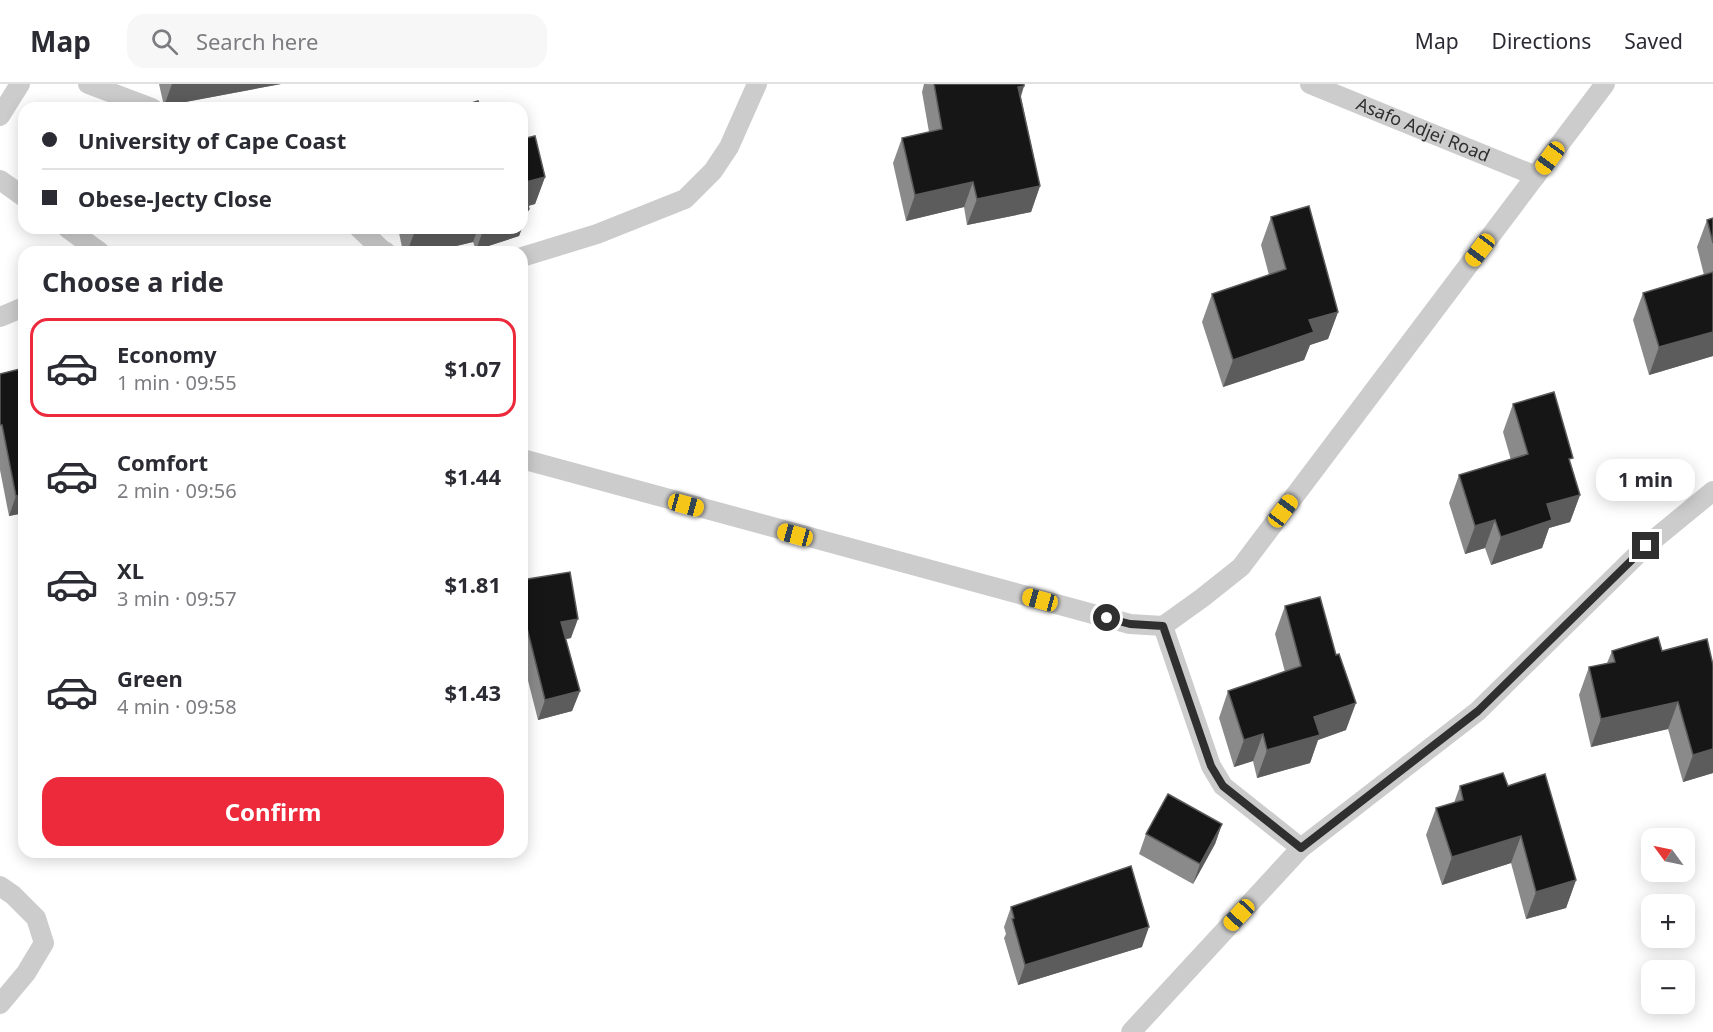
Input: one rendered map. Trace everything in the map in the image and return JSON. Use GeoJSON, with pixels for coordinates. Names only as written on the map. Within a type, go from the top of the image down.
{"type":"FeatureCollection","features":[{"type":"Feature","properties":{"kind":"lane"},"geometry":{"type":"LineString","coordinates":[[0,116],[20,84]]}},
{"type":"Feature","properties":{"kind":"lane"},"geometry":{"type":"LineString","coordinates":[[88,84],[136,102]]}},
{"type":"Feature","properties":{"kind":"lane"},"geometry":{"type":"LineString","coordinates":[[528,255],[597,234],[685,199],[712,171],[729,147],[758,84]]}},
{"type":"Feature","properties":{"kind":"lane","name":"Asafo Adjei Road"},"geometry":{"type":"LineString","coordinates":[[1310,84],[1536,176]]}},
{"type":"Feature","properties":{"kind":"lane"},"geometry":{"type":"LineString","coordinates":[[528,461],[1130,624],[1163,626],[1241,567],[1605,84]]}},
{"type":"Feature","properties":{"kind":"lane"},"geometry":{"type":"LineString","coordinates":[[0,180],[18,193]]}},
{"type":"Feature","properties":{"kind":"lane"},"geometry":{"type":"LineString","coordinates":[[75,234],[92,246]]}},
{"type":"Feature","properties":{"kind":"lane"},"geometry":{"type":"LineString","coordinates":[[365,234],[378,246]]}},
{"type":"Feature","properties":{"kind":"lane"},"geometry":{"type":"LineString","coordinates":[[0,317],[18,310]]}},
{"type":"Feature","properties":{"kind":"lane"},"geometry":{"type":"LineString","coordinates":[[1131,1032],[1301,848],[1478,711],[1646,546],[1713,491]]}},
{"type":"Feature","properties":{"kind":"lane"},"geometry":{"type":"LineString","coordinates":[[1163,626],[1211,766],[1223,786],[1301,848]]}},
{"type":"Feature","properties":{"kind":"lane"},"geometry":{"type":"LineString","coordinates":[[0,886],[13,895],[36,918],[44,944],[26,973],[0,1004]]}},
{"type":"Feature","properties":{"kind":"building"},"geometry":{"type":"Polygon","coordinates":[[[934,84],[1024,84],[1018,87],[1040,186],[977,199],[973,182],[915,195],[902,138],[942,129],[934,84]]]}},
{"type":"Feature","properties":{"kind":"building"},"geometry":{"type":"Polygon","coordinates":[[[535,136],[545,177],[528,181],[528,138],[535,136]]]}},
{"type":"Feature","properties":{"kind":"building"},"geometry":{"type":"Polygon","coordinates":[[[1309,206],[1338,312],[1309,320],[1314,332],[1233,360],[1212,294],[1286,269],[1271,217],[1309,206]]]}},
{"type":"Feature","properties":{"kind":"building"},"geometry":{"type":"Polygon","coordinates":[[[1713,218],[1713,243],[1707,220],[1713,218]]]}},
{"type":"Feature","properties":{"kind":"building"},"geometry":{"type":"Polygon","coordinates":[[[1713,272],[1713,332],[1659,347],[1643,293],[1713,272]]]}},
{"type":"Feature","properties":{"kind":"building"},"geometry":{"type":"Polygon","coordinates":[[[18,370],[18,496],[16,496],[2,425],[0,425],[0,374],[18,370]]]}},
{"type":"Feature","properties":{"kind":"building"},"geometry":{"type":"Polygon","coordinates":[[[1554,392],[1573,458],[1569,459],[1580,495],[1547,504],[1552,520],[1501,537],[1495,520],[1475,526],[1459,475],[1528,454],[1513,404],[1554,392]]]}},
{"type":"Feature","properties":{"kind":"building"},"geometry":{"type":"Polygon","coordinates":[[[570,572],[578,619],[561,622],[580,691],[545,700],[528,632],[528,579],[570,572]]]}},
{"type":"Feature","properties":{"kind":"building"},"geometry":{"type":"Polygon","coordinates":[[[1320,597],[1336,655],[1339,654],[1356,703],[1314,717],[1320,735],[1267,750],[1263,734],[1244,740],[1228,691],[1301,666],[1285,606],[1320,597]]]}},
{"type":"Feature","properties":{"kind":"building"},"geometry":{"type":"Polygon","coordinates":[[[1658,637],[1662,651],[1707,639],[1713,665],[1713,749],[1693,755],[1678,702],[1601,719],[1589,667],[1615,662],[1612,651],[1658,637]]]}},
{"type":"Feature","properties":{"kind":"building"},"geometry":{"type":"Polygon","coordinates":[[[1503,773],[1508,786],[1545,774],[1576,880],[1536,892],[1521,836],[1452,857],[1436,808],[1463,800],[1460,786],[1503,773]]]}},
{"type":"Feature","properties":{"kind":"building"},"geometry":{"type":"Polygon","coordinates":[[[1168,794],[1222,824],[1200,864],[1146,834],[1168,794]]]}},
{"type":"Feature","properties":{"kind":"building"},"geometry":{"type":"Polygon","coordinates":[[[1131,866],[1149,927],[1025,965],[1012,919],[1014,918],[1011,907],[1131,866]]]}},
{"type":"Feature","properties":{"kind":"route"},"geometry":{"type":"LineString","coordinates":[[1107,618],[1130,624],[1163,626],[1211,766],[1223,786],[1301,848],[1478,711],[1646,546]]}}]}
